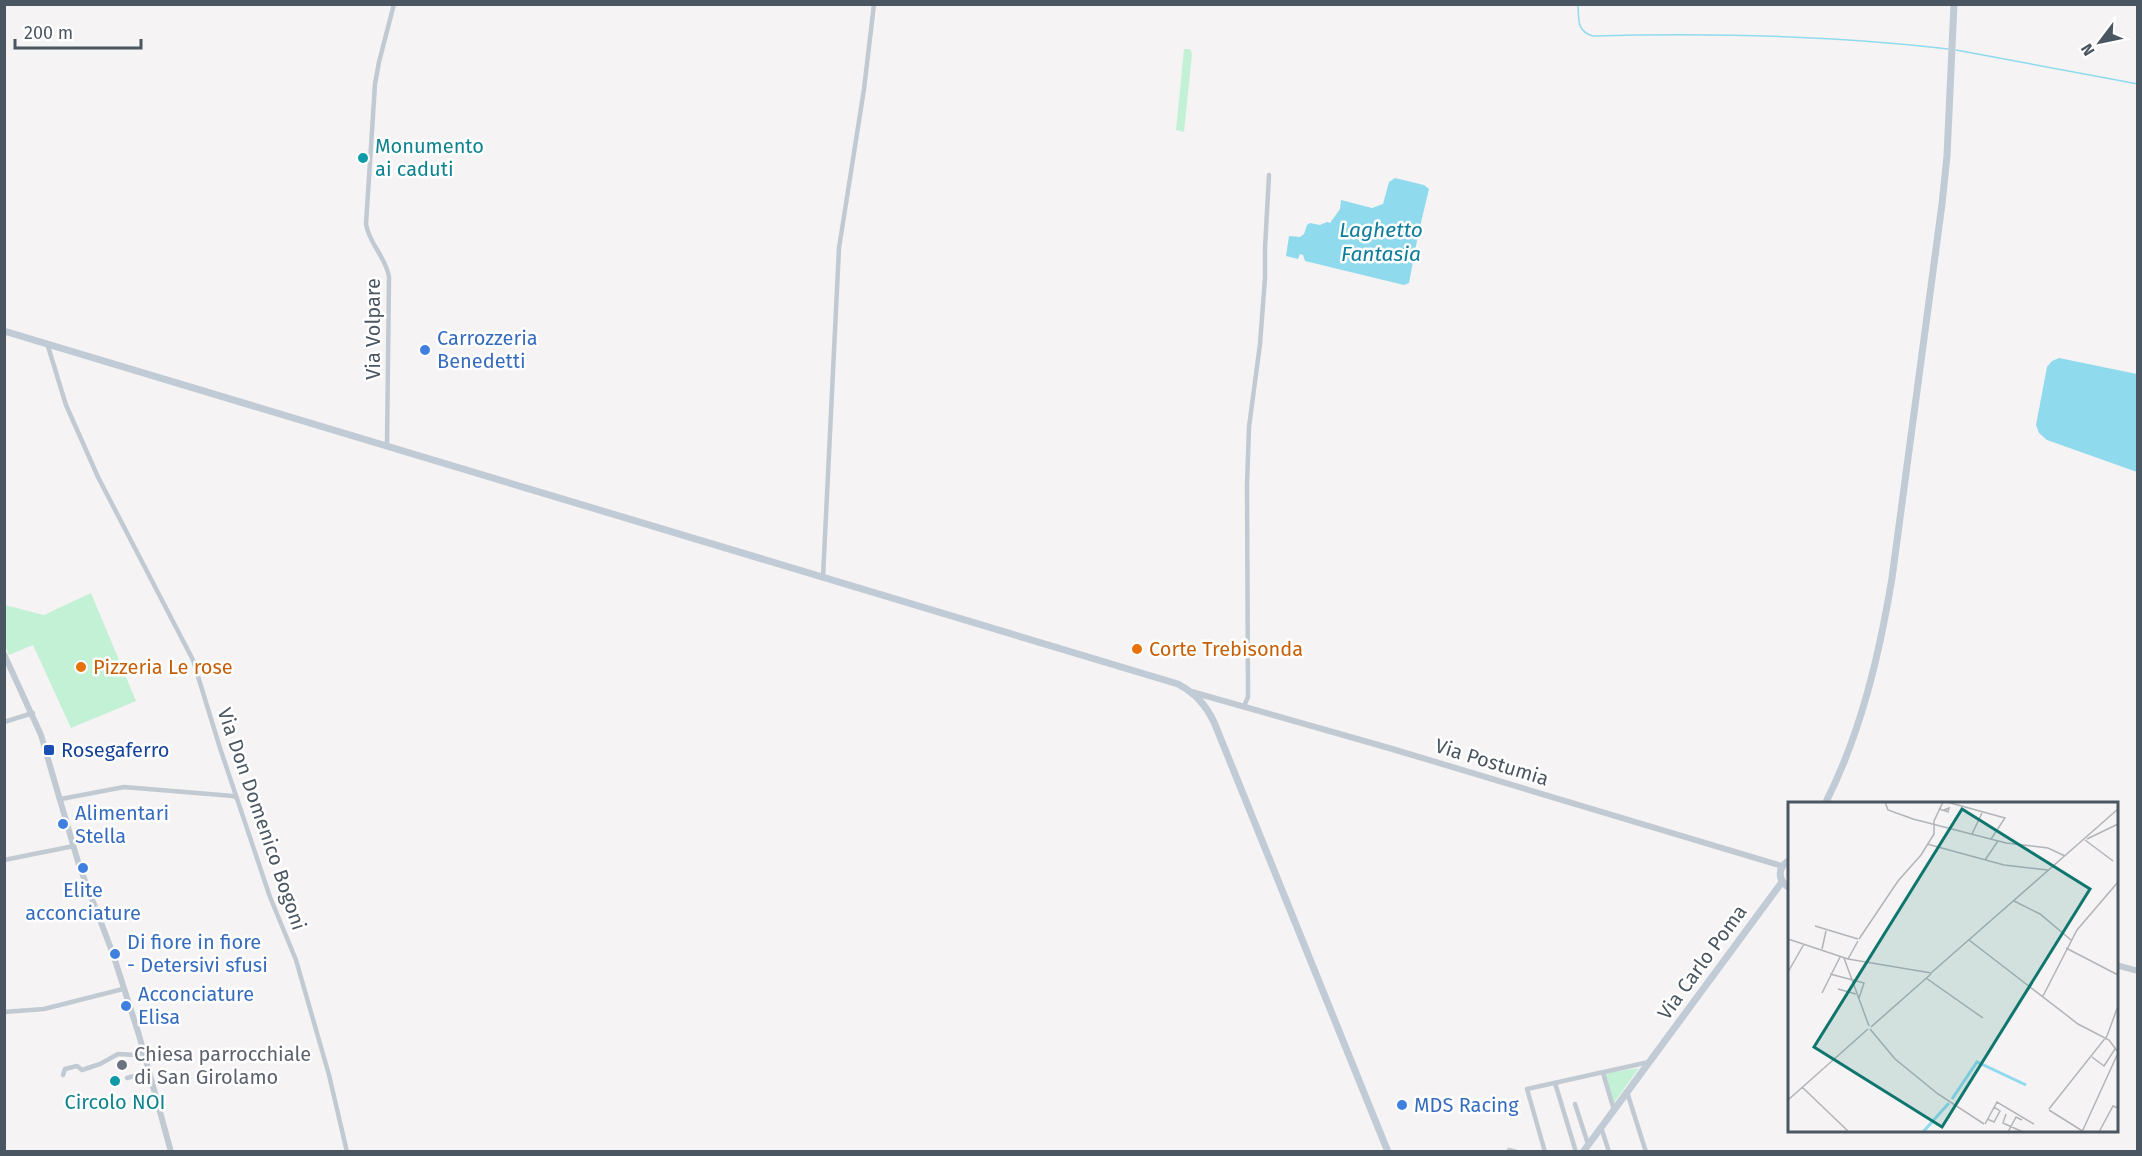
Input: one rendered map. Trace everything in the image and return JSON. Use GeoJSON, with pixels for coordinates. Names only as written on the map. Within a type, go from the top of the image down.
{"type":"FeatureCollection","features":[{"type":"Feature","properties":{"kind":"main road"},"geometry":{"type":"LineString","coordinates":[[1826,802],[1866,697],[1880,644],[1888,600],[1942,204],[1953,50],[1953,4]]}},
{"type":"Feature","properties":{"kind":"main road"},"geometry":{"type":"LineString","coordinates":[[4,331],[1178,684],[1192,692],[1204,704],[1214,722],[1388,1152]]}},
{"type":"Feature","properties":{"kind":"main road"},"geometry":{"type":"LineString","coordinates":[[1788,862],[1781,869],[1782,882],[1788,886]]}},
{"type":"Feature","properties":{"kind":"main road","name":"Via Carlo Poma"},"geometry":{"type":"LineString","coordinates":[[1583,1152],[1782,882]]}},
{"type":"Feature","properties":{"kind":"street","name":"Via Volpare"},"geometry":{"type":"LineString","coordinates":[[387,446],[389,277],[385,262],[368,235],[366,224],[375,84],[394,4]]}},
{"type":"Feature","properties":{"kind":"street"},"geometry":{"type":"LineString","coordinates":[[823,577],[839,248],[864,89],[874,4]]}},
{"type":"Feature","properties":{"kind":"street"},"geometry":{"type":"LineString","coordinates":[[1244,706],[1248,697],[1247,485],[1250,427],[1265,278],[1269,175]]}},
{"type":"Feature","properties":{"kind":"street","name":"Via Don Domenico Bogoni"},"geometry":{"type":"LineString","coordinates":[[47,344],[66,405],[98,477],[193,660],[270,897],[296,960],[329,1075],[347,1152]]}},
{"type":"Feature","properties":{"kind":"street"},"geometry":{"type":"LineString","coordinates":[[5,656],[33,713],[41,735],[82,873],[110,948],[144,1052],[171,1152]]}},
{"type":"Feature","properties":{"kind":"street","name":"Via Postumia"},"geometry":{"type":"LineString","coordinates":[[1192,692],[1765,862],[1781,869]]}},
{"type":"Feature","properties":{"kind":"street"},"geometry":{"type":"LineString","coordinates":[[4,722],[33,713]]}},
{"type":"Feature","properties":{"kind":"street"},"geometry":{"type":"LineString","coordinates":[[61,799],[124,787],[237,798]]}},
{"type":"Feature","properties":{"kind":"street"},"geometry":{"type":"LineString","coordinates":[[4,860],[74,846]]}},
{"type":"Feature","properties":{"kind":"street"},"geometry":{"type":"LineString","coordinates":[[2118,966],[2138,971]]}},
{"type":"Feature","properties":{"kind":"street"},"geometry":{"type":"LineString","coordinates":[[4,1012],[44,1009],[123,989]]}},
{"type":"Feature","properties":{"kind":"street"},"geometry":{"type":"LineString","coordinates":[[63,1075],[65,1069],[77,1066],[82,1070],[100,1064],[118,1054],[135,1055],[144,1052]]}},
{"type":"Feature","properties":{"kind":"street"},"geometry":{"type":"LineString","coordinates":[[1545,1152],[1527,1089],[1649,1062]]}},
{"type":"Feature","properties":{"kind":"street"},"geometry":{"type":"LineString","coordinates":[[1603,1072],[1614,1110]]}},
{"type":"Feature","properties":{"kind":"street"},"geometry":{"type":"LineString","coordinates":[[127,1078],[134,1076],[146,1082],[152,1080]]}},
{"type":"Feature","properties":{"kind":"street"},"geometry":{"type":"LineString","coordinates":[[1555,1083],[1576,1152]]}},
{"type":"Feature","properties":{"kind":"street"},"geometry":{"type":"LineString","coordinates":[[1627,1092],[1646,1152]]}},
{"type":"Feature","properties":{"kind":"street"},"geometry":{"type":"LineString","coordinates":[[1575,1104],[1588,1144]]}},
{"type":"Feature","properties":{"kind":"street"},"geometry":{"type":"LineString","coordinates":[[1601,1126],[1609,1152]]}},
{"type":"Feature","properties":{"kind":"street"},"geometry":{"type":"LineString","coordinates":[[1509,1150],[1517,1152]]}},
{"type":"Feature","properties":{"kind":"green space"},"geometry":{"type":"Polygon","coordinates":[[[1184,49],[1190,49],[1192,54],[1184,132],[1176,130],[1184,49]]]}},
{"type":"Feature","properties":{"kind":"green space"},"geometry":{"type":"Polygon","coordinates":[[[91,593],[136,701],[71,728],[33,645],[9,655],[5,645],[5,605],[44,615],[91,593]]]}},
{"type":"Feature","properties":{"kind":"green space"},"geometry":{"type":"Polygon","coordinates":[[[1639,1068],[1613,1104],[1605,1073],[1639,1068]]]}},
{"type":"Feature","properties":{"kind":"water","name":"Laghetto Fantasia"},"geometry":{"type":"Polygon","coordinates":[[[1395,178],[1424,185],[1429,189],[1409,283],[1404,285],[1305,261],[1303,255],[1300,254],[1298,259],[1286,256],[1289,236],[1300,237],[1310,223],[1320,225],[1330,223],[1340,209],[1341,200],[1372,208],[1383,204],[1389,182],[1395,178]]]}},
{"type":"Feature","properties":{"kind":"water"},"geometry":{"type":"Polygon","coordinates":[[[2059,358],[2137,374],[2137,472],[2047,440],[2039,433],[2036,425],[2047,367],[2059,358]]]}},
{"type":"Feature","properties":{"kind":"waterway"},"geometry":{"type":"LineString","coordinates":[[1578,4],[1581,28],[1593,36],[1770,36],[1948,49]]}},
{"type":"Feature","properties":{"kind":"waterway"},"geometry":{"type":"LineString","coordinates":[[1956,50],[2138,84]]}},
{"type":"Feature","properties":{"kind":"place","name":"Monumento ai caduti"},"geometry":{"type":"Point","coordinates":[363,158]}},
{"type":"Feature","properties":{"kind":"place","name":"Carrozzeria Benedetti"},"geometry":{"type":"Point","coordinates":[425,350]}},
{"type":"Feature","properties":{"kind":"place","name":"Corte Trebisonda"},"geometry":{"type":"Point","coordinates":[1137,649]}},
{"type":"Feature","properties":{"kind":"place","name":"Pizzeria Le rose"},"geometry":{"type":"Point","coordinates":[81,667]}},
{"type":"Feature","properties":{"kind":"place","name":"Rosegaferro"},"geometry":{"type":"Point","coordinates":[49,750]}},
{"type":"Feature","properties":{"kind":"place","name":"Alimentari Stella"},"geometry":{"type":"Point","coordinates":[63,824]}},
{"type":"Feature","properties":{"kind":"place","name":"Elite acconciature"},"geometry":{"type":"Point","coordinates":[83,868]}},
{"type":"Feature","properties":{"kind":"place","name":"Di fiore in fiore - Detersivi sfusi"},"geometry":{"type":"Point","coordinates":[115,954]}},
{"type":"Feature","properties":{"kind":"place","name":"Acconciature Elisa"},"geometry":{"type":"Point","coordinates":[126,1006]}},
{"type":"Feature","properties":{"kind":"place","name":"Chiesa parrocchiale di San Girolamo"},"geometry":{"type":"Point","coordinates":[122,1065]}},
{"type":"Feature","properties":{"kind":"place","name":"Circolo NOI"},"geometry":{"type":"Point","coordinates":[115,1081]}},
{"type":"Feature","properties":{"kind":"place","name":"MDS Racing"},"geometry":{"type":"Point","coordinates":[1402,1105]}}]}
